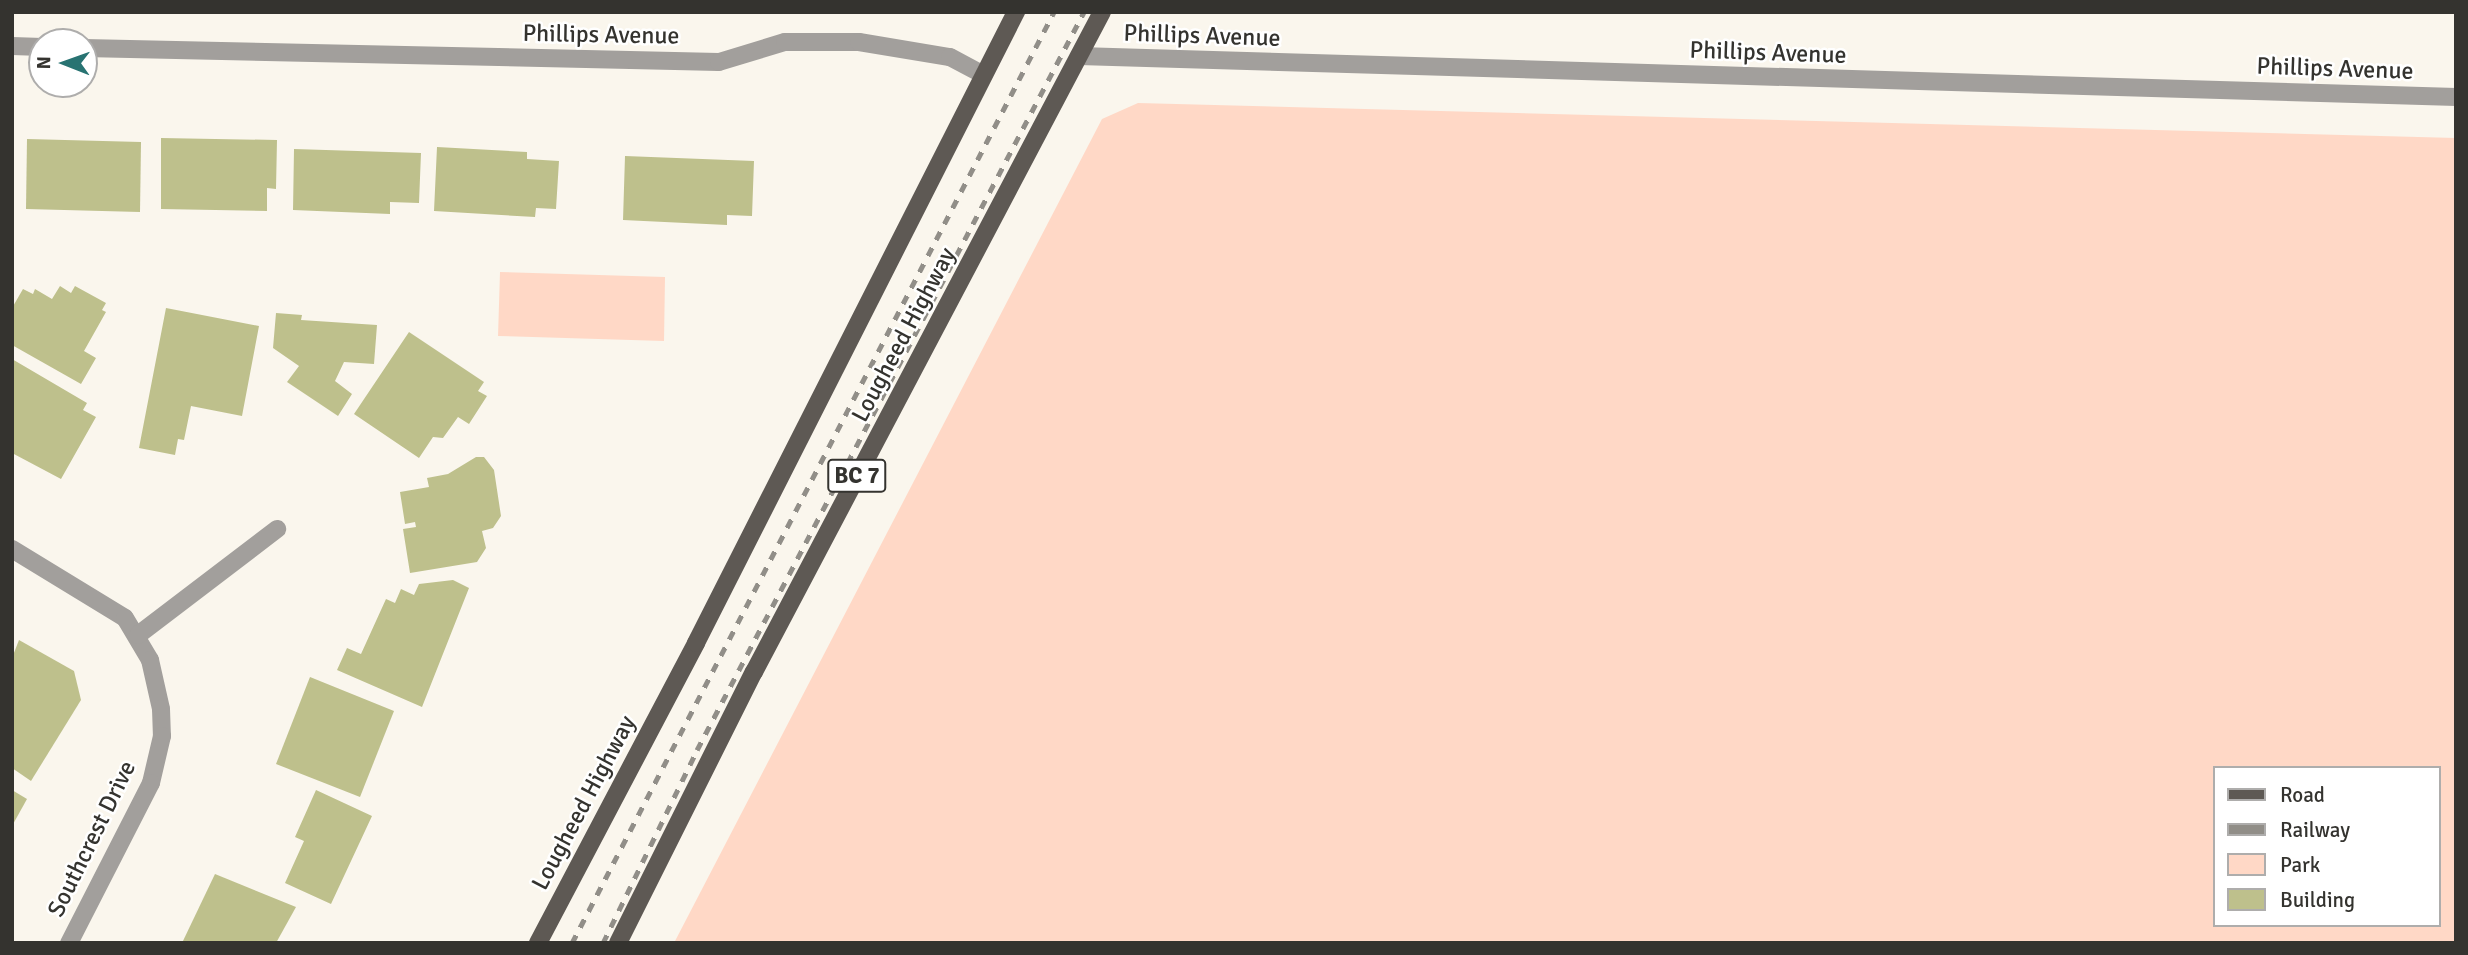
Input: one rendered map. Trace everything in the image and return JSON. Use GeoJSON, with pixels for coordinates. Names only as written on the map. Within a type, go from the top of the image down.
{"type":"FeatureCollection","features":[{"type":"Feature","properties":{"kind":"main road","name":"Lougheed Highway"},"geometry":{"type":"LineString","coordinates":[[537,943],[696,643],[1016,12]]}},
{"type":"Feature","properties":{"kind":"main road","name":"Lougheed Highway"},"geometry":{"type":"LineString","coordinates":[[618,943],[754,672],[1102,12]]}},
{"type":"Feature","properties":{"kind":"street","name":"Phillips Avenue"},"geometry":{"type":"LineString","coordinates":[[98,48],[719,62],[785,43],[859,43],[950,57],[984,75]]}},
{"type":"Feature","properties":{"kind":"street","name":"Phillips Avenue"},"geometry":{"type":"LineString","coordinates":[[1079,56],[2456,97]]}},
{"type":"Feature","properties":{"kind":"street"},"geometry":{"type":"LineString","coordinates":[[138,635],[277,529]]}},
{"type":"Feature","properties":{"kind":"street","name":"Southcrest Drive"},"geometry":{"type":"LineString","coordinates":[[12,549],[108,604],[138,635],[157,681],[162,736],[151,783],[69,943]]}},
{"type":"Feature","properties":{"kind":"green space"},"geometry":{"type":"Polygon","coordinates":[[[1138,103],[2456,138],[2456,943],[674,943],[1102,119],[1138,103]]]}},
{"type":"Feature","properties":{"kind":"green space"},"geometry":{"type":"Polygon","coordinates":[[[500,272],[665,277],[664,341],[498,336],[500,272]]]}},
{"type":"Feature","properties":{"kind":"building"},"geometry":{"type":"Polygon","coordinates":[[[161,138],[277,140],[276,189],[267,188],[267,211],[161,209],[161,138]]]}},
{"type":"Feature","properties":{"kind":"building"},"geometry":{"type":"Polygon","coordinates":[[[27,139],[141,142],[140,212],[26,209],[27,139]]]}},
{"type":"Feature","properties":{"kind":"building"},"geometry":{"type":"Polygon","coordinates":[[[437,147],[527,152],[527,159],[559,161],[556,209],[536,208],[535,217],[434,211],[437,147]]]}},
{"type":"Feature","properties":{"kind":"building"},"geometry":{"type":"Polygon","coordinates":[[[294,149],[421,153],[419,203],[390,202],[390,214],[293,210],[294,149]]]}},
{"type":"Feature","properties":{"kind":"building"},"geometry":{"type":"Polygon","coordinates":[[[625,156],[754,161],[752,216],[727,215],[727,225],[623,220],[625,156]]]}},
{"type":"Feature","properties":{"kind":"building"},"geometry":{"type":"Polygon","coordinates":[[[60,286],[71,293],[75,286],[106,303],[102,310],[106,312],[84,351],[96,358],[81,384],[12,345],[12,308],[23,289],[33,294],[35,289],[52,299],[60,286]]]}},
{"type":"Feature","properties":{"kind":"building"},"geometry":{"type":"Polygon","coordinates":[[[166,308],[259,326],[242,416],[191,406],[184,440],[178,439],[175,455],[139,448],[166,308]]]}},
{"type":"Feature","properties":{"kind":"building"},"geometry":{"type":"Polygon","coordinates":[[[276,313],[302,315],[301,320],[377,325],[374,364],[344,362],[335,381],[352,394],[338,416],[287,382],[299,366],[273,348],[276,313]]]}},
{"type":"Feature","properties":{"kind":"building"},"geometry":{"type":"Polygon","coordinates":[[[409,332],[484,382],[478,391],[487,396],[469,424],[458,417],[443,438],[433,437],[419,458],[354,414],[409,332]]]}},
{"type":"Feature","properties":{"kind":"building"},"geometry":{"type":"Polygon","coordinates":[[[12,359],[87,403],[83,410],[96,417],[61,479],[12,453],[12,359]]]}},
{"type":"Feature","properties":{"kind":"building"},"geometry":{"type":"Polygon","coordinates":[[[476,457],[484,457],[494,470],[501,516],[493,528],[482,531],[486,548],[477,562],[410,573],[403,529],[416,527],[415,522],[405,524],[400,492],[429,487],[427,478],[448,474],[476,457]]]}},
{"type":"Feature","properties":{"kind":"building"},"geometry":{"type":"Polygon","coordinates":[[[453,580],[469,588],[422,707],[337,670],[347,648],[361,654],[386,599],[395,603],[401,589],[414,595],[419,584],[453,580]]]}},
{"type":"Feature","properties":{"kind":"building"},"geometry":{"type":"Polygon","coordinates":[[[19,640],[74,671],[81,700],[31,781],[12,768],[12,658],[19,640]]]}},
{"type":"Feature","properties":{"kind":"building"},"geometry":{"type":"Polygon","coordinates":[[[310,677],[394,711],[360,797],[276,764],[310,677]]]}},
{"type":"Feature","properties":{"kind":"building"},"geometry":{"type":"Polygon","coordinates":[[[12,790],[27,799],[12,826],[12,790]]]}},
{"type":"Feature","properties":{"kind":"building"},"geometry":{"type":"Polygon","coordinates":[[[316,790],[372,816],[331,904],[285,883],[304,841],[295,837],[316,790]]]}},
{"type":"Feature","properties":{"kind":"building"},"geometry":{"type":"Polygon","coordinates":[[[215,874],[296,907],[276,943],[182,943],[215,874]]]}},
{"type":"Feature","properties":{"kind":"railway"},"geometry":{"type":"LineString","coordinates":[[572,943],[1054,12]]}},
{"type":"Feature","properties":{"kind":"railway"},"geometry":{"type":"LineString","coordinates":[[603,943],[697,750],[1084,12]]}}]}
